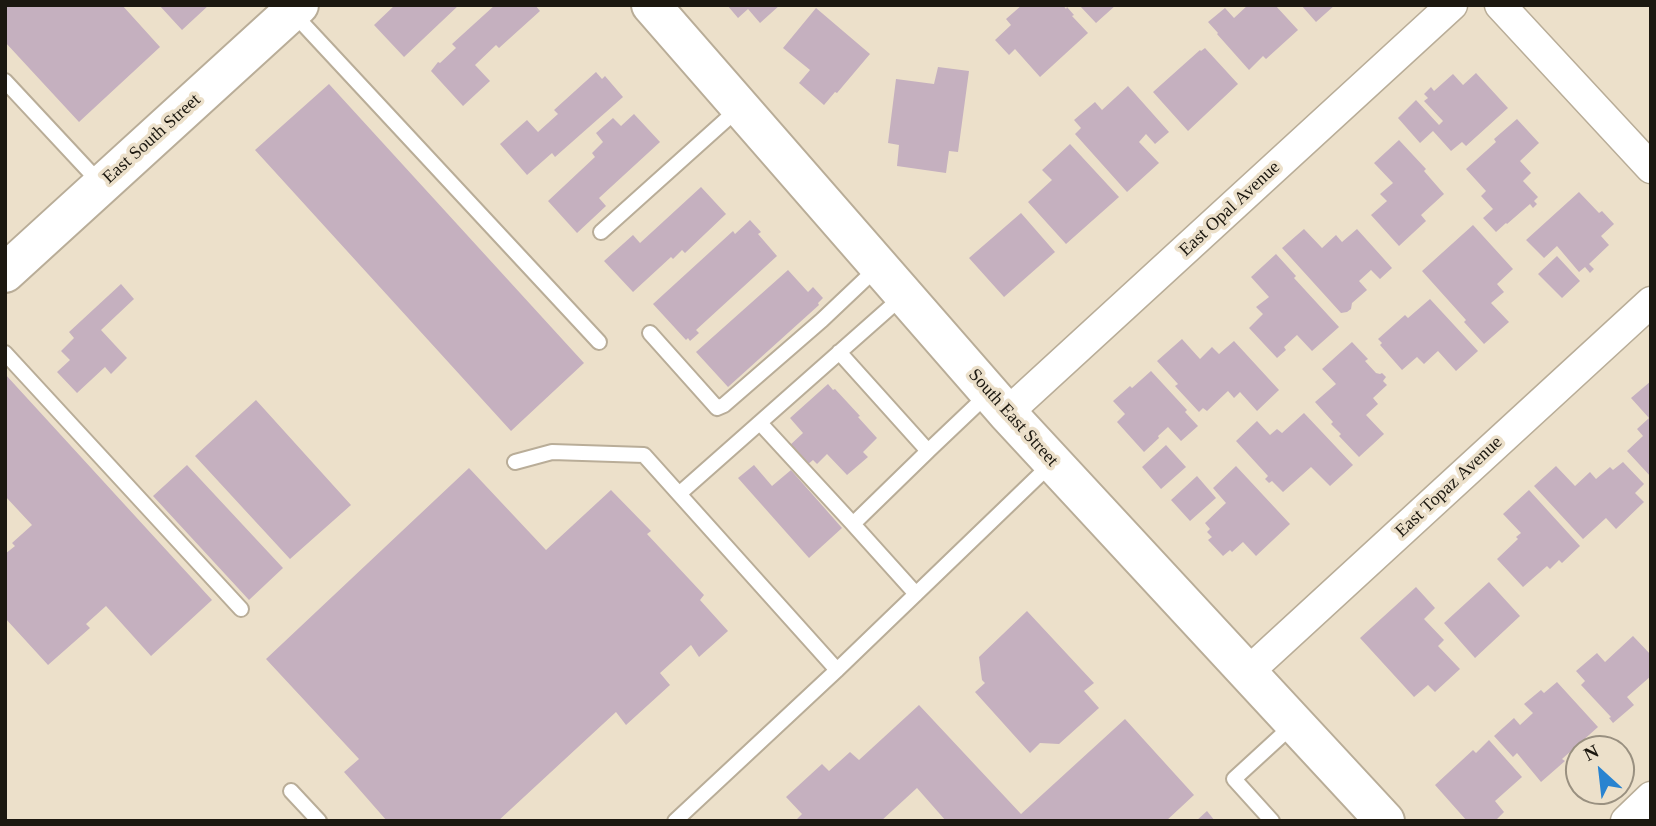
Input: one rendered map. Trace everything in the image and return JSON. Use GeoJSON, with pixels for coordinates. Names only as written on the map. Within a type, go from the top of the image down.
{"type":"FeatureCollection","features":[{"type":"Feature","properties":{"kind":"street","name":"South East Street"},"geometry":{"type":"LineString","coordinates":[[651,5],[999,403],[1385,821]]}},
{"type":"Feature","properties":{"kind":"street","name":"East Opal Avenue"},"geometry":{"type":"LineString","coordinates":[[999,403],[1452,5]]}},
{"type":"Feature","properties":{"kind":"street"},"geometry":{"type":"LineString","coordinates":[[1500,5],[1651,168]]}},
{"type":"Feature","properties":{"kind":"street","name":"East South Street"},"geometry":{"type":"LineString","coordinates":[[13,260],[295,9]]}},
{"type":"Feature","properties":{"kind":"street","name":"East Topaz Avenue"},"geometry":{"type":"LineString","coordinates":[[1248,672],[1651,302]]}},
{"type":"Feature","properties":{"kind":"street"},"geometry":{"type":"LineString","coordinates":[[1626,821],[1651,797]]}},
{"type":"Feature","properties":{"kind":"lane"},"geometry":{"type":"LineString","coordinates":[[295,9],[599,342]]}},
{"type":"Feature","properties":{"kind":"lane"},"geometry":{"type":"LineString","coordinates":[[5,81],[101,184]]}},
{"type":"Feature","properties":{"kind":"lane"},"geometry":{"type":"LineString","coordinates":[[601,232],[740,107]]}},
{"type":"Feature","properties":{"kind":"lane"},"geometry":{"type":"LineString","coordinates":[[650,333],[717,408],[724,405],[822,320],[879,266]]}},
{"type":"Feature","properties":{"kind":"lane"},"geometry":{"type":"LineString","coordinates":[[679,494],[904,295]]}},
{"type":"Feature","properties":{"kind":"lane"},"geometry":{"type":"LineString","coordinates":[[839,352],[928,451]]}},
{"type":"Feature","properties":{"kind":"lane"},"geometry":{"type":"LineString","coordinates":[[5,353],[241,609]]}},
{"type":"Feature","properties":{"kind":"lane"},"geometry":{"type":"LineString","coordinates":[[853,524],[928,451],[999,403]]}},
{"type":"Feature","properties":{"kind":"lane"},"geometry":{"type":"LineString","coordinates":[[760,423],[916,594]]}},
{"type":"Feature","properties":{"kind":"lane"},"geometry":{"type":"LineString","coordinates":[[515,462],[552,452],[644,455],[837,670]]}},
{"type":"Feature","properties":{"kind":"lane"},"geometry":{"type":"LineString","coordinates":[[675,821],[1053,462]]}},
{"type":"Feature","properties":{"kind":"lane"},"geometry":{"type":"LineString","coordinates":[[1272,821],[1234,779],[1295,723]]}},
{"type":"Feature","properties":{"kind":"lane"},"geometry":{"type":"LineString","coordinates":[[291,791],[319,821]]}},
{"type":"Feature","properties":{"kind":"building"},"geometry":{"type":"Polygon","coordinates":[[[5,5],[122,5],[160,47],[79,122],[5,42],[5,5]]]}},
{"type":"Feature","properties":{"kind":"building"},"geometry":{"type":"Polygon","coordinates":[[[159,5],[209,5],[182,30],[159,5]]]}},
{"type":"Feature","properties":{"kind":"building"},"geometry":{"type":"Polygon","coordinates":[[[395,5],[459,5],[404,57],[374,25],[395,5]]]}},
{"type":"Feature","properties":{"kind":"building"},"geometry":{"type":"Polygon","coordinates":[[[495,5],[535,5],[540,11],[499,48],[496,45],[475,65],[490,81],[463,106],[431,71],[456,48],[452,44],[495,5]]]}},
{"type":"Feature","properties":{"kind":"building"},"geometry":{"type":"Polygon","coordinates":[[[727,5],[780,5],[760,23],[748,9],[738,18],[727,5]]]}},
{"type":"Feature","properties":{"kind":"building"},"geometry":{"type":"Polygon","coordinates":[[[1022,5],[1063,5],[1088,33],[1040,77],[1015,49],[1009,55],[995,40],[1011,25],[1006,19],[1022,5]]]}},
{"type":"Feature","properties":{"kind":"building"},"geometry":{"type":"Polygon","coordinates":[[[1079,5],[1116,5],[1096,23],[1079,5]]]}},
{"type":"Feature","properties":{"kind":"building"},"geometry":{"type":"Polygon","coordinates":[[[1248,5],[1275,5],[1298,30],[1266,59],[1263,56],[1249,70],[1208,22],[1225,8],[1234,18],[1248,5]]]}},
{"type":"Feature","properties":{"kind":"building"},"geometry":{"type":"Polygon","coordinates":[[[1301,5],[1335,5],[1316,22],[1301,5]]]}},
{"type":"Feature","properties":{"kind":"building"},"geometry":{"type":"Polygon","coordinates":[[[816,8],[870,54],[824,105],[799,83],[810,70],[783,48],[816,8]]]}},
{"type":"Feature","properties":{"kind":"building"},"geometry":{"type":"Polygon","coordinates":[[[1205,48],[1238,84],[1188,131],[1153,92],[1205,48]]]}},
{"type":"Feature","properties":{"kind":"building"},"geometry":{"type":"Polygon","coordinates":[[[938,67],[969,71],[958,152],[949,151],[946,173],[897,166],[899,145],[888,143],[896,79],[934,84],[938,67]]]}},
{"type":"Feature","properties":{"kind":"building"},"geometry":{"type":"Polygon","coordinates":[[[596,72],[602,79],[605,76],[623,97],[555,157],[552,153],[527,175],[500,144],[527,120],[538,132],[558,114],[554,110],[596,72]]]}},
{"type":"Feature","properties":{"kind":"building"},"geometry":{"type":"Polygon","coordinates":[[[1476,73],[1508,108],[1466,146],[1462,142],[1451,151],[1433,131],[1420,143],[1398,118],[1416,100],[1439,125],[1443,121],[1424,101],[1428,98],[1424,94],[1431,87],[1434,91],[1453,74],[1463,85],[1476,73]]]}},
{"type":"Feature","properties":{"kind":"building"},"geometry":{"type":"Polygon","coordinates":[[[329,84],[584,363],[511,431],[255,150],[329,84]]]}},
{"type":"Feature","properties":{"kind":"building"},"geometry":{"type":"Polygon","coordinates":[[[1128,86],[1169,132],[1155,144],[1146,134],[1139,142],[1159,163],[1127,192],[1075,134],[1081,128],[1074,120],[1095,102],[1102,110],[1128,86]]]}},
{"type":"Feature","properties":{"kind":"building"},"geometry":{"type":"Polygon","coordinates":[[[634,114],[660,142],[599,198],[606,206],[577,233],[548,201],[595,157],[592,153],[603,142],[596,133],[613,118],[621,126],[634,114]]]}},
{"type":"Feature","properties":{"kind":"building"},"geometry":{"type":"Polygon","coordinates":[[[1517,119],[1539,143],[1520,161],[1531,173],[1523,181],[1538,197],[1534,201],[1537,204],[1533,208],[1530,204],[1496,232],[1483,218],[1493,209],[1481,196],[1486,191],[1466,169],[1517,119]]]}},
{"type":"Feature","properties":{"kind":"building"},"geometry":{"type":"Polygon","coordinates":[[[1399,140],[1426,169],[1424,171],[1444,194],[1421,215],[1426,221],[1399,246],[1371,215],[1387,201],[1380,194],[1393,183],[1374,163],[1399,140]]]}},
{"type":"Feature","properties":{"kind":"building"},"geometry":{"type":"Polygon","coordinates":[[[1070,144],[1119,197],[1066,244],[1028,202],[1052,180],[1042,170],[1070,144]]]}},
{"type":"Feature","properties":{"kind":"building"},"geometry":{"type":"Polygon","coordinates":[[[701,187],[726,214],[685,253],[682,250],[673,259],[671,257],[633,292],[604,261],[633,235],[640,243],[701,187]]]}},
{"type":"Feature","properties":{"kind":"building"},"geometry":{"type":"Polygon","coordinates":[[[1579,192],[1614,224],[1601,236],[1609,245],[1589,264],[1594,269],[1590,273],[1585,267],[1579,272],[1557,246],[1544,258],[1526,240],[1579,192]]]}},
{"type":"Feature","properties":{"kind":"building"},"geometry":{"type":"Polygon","coordinates":[[[1021,213],[1055,252],[1004,297],[969,258],[1021,213]]]}},
{"type":"Feature","properties":{"kind":"building"},"geometry":{"type":"Polygon","coordinates":[[[750,220],[777,256],[696,330],[699,333],[690,341],[688,338],[686,340],[653,304],[733,231],[735,234],[750,220]]]}},
{"type":"Feature","properties":{"kind":"building"},"geometry":{"type":"Polygon","coordinates":[[[1473,225],[1513,269],[1497,284],[1504,292],[1491,303],[1509,322],[1484,344],[1422,271],[1473,225]]]}},
{"type":"Feature","properties":{"kind":"building"},"geometry":{"type":"Polygon","coordinates":[[[1304,229],[1322,248],[1336,235],[1342,242],[1357,229],[1392,268],[1380,279],[1371,270],[1359,281],[1367,290],[1352,303],[1351,309],[1341,313],[1282,248],[1304,229]]]}},
{"type":"Feature","properties":{"kind":"building"},"geometry":{"type":"Polygon","coordinates":[[[1276,254],[1339,327],[1312,351],[1297,335],[1277,358],[1249,328],[1263,314],[1256,307],[1269,297],[1251,277],[1276,254]]]}},
{"type":"Feature","properties":{"kind":"building"},"geometry":{"type":"Polygon","coordinates":[[[1557,256],[1580,281],[1562,298],[1538,274],[1557,256]]]}},
{"type":"Feature","properties":{"kind":"building"},"geometry":{"type":"Polygon","coordinates":[[[788,270],[808,292],[813,287],[823,298],[819,305],[728,387],[696,352],[788,270]]]}},
{"type":"Feature","properties":{"kind":"building"},"geometry":{"type":"Polygon","coordinates":[[[121,284],[134,299],[101,330],[127,358],[111,374],[105,367],[77,393],[57,372],[70,360],[61,351],[74,338],[69,332],[121,284]]]}},
{"type":"Feature","properties":{"kind":"building"},"geometry":{"type":"Polygon","coordinates":[[[1430,299],[1478,351],[1456,371],[1438,351],[1424,364],[1417,357],[1402,370],[1380,345],[1382,343],[1378,339],[1405,315],[1408,318],[1430,299]]]}},
{"type":"Feature","properties":{"kind":"building"},"geometry":{"type":"Polygon","coordinates":[[[1182,339],[1200,359],[1212,347],[1219,354],[1234,341],[1279,390],[1257,411],[1240,392],[1234,398],[1228,391],[1207,411],[1203,408],[1199,412],[1157,361],[1182,339]]]}},
{"type":"Feature","properties":{"kind":"building"},"geometry":{"type":"Polygon","coordinates":[[[1352,342],[1368,359],[1365,361],[1376,373],[1382,373],[1386,377],[1383,381],[1387,385],[1373,398],[1378,404],[1366,415],[1384,434],[1359,457],[1339,436],[1341,434],[1331,424],[1333,422],[1315,402],[1336,384],[1322,369],[1352,342]]]}},
{"type":"Feature","properties":{"kind":"building"},"geometry":{"type":"Polygon","coordinates":[[[1151,371],[1198,426],[1181,441],[1168,427],[1144,452],[1117,422],[1125,414],[1113,401],[1151,371]]]}},
{"type":"Feature","properties":{"kind":"building"},"geometry":{"type":"Polygon","coordinates":[[[5,374],[212,600],[151,656],[106,606],[86,624],[90,628],[48,665],[5,618],[5,554],[15,546],[12,543],[32,525],[5,496],[5,374]]]}},
{"type":"Feature","properties":{"kind":"building"},"geometry":{"type":"Polygon","coordinates":[[[1651,381],[1651,477],[1627,451],[1643,436],[1637,429],[1649,418],[1631,398],[1651,381]]]}},
{"type":"Feature","properties":{"kind":"building"},"geometry":{"type":"Polygon","coordinates":[[[828,384],[860,416],[858,417],[877,438],[863,452],[868,457],[847,475],[827,454],[817,464],[813,460],[807,465],[789,446],[803,433],[790,418],[828,384]]]}},
{"type":"Feature","properties":{"kind":"building"},"geometry":{"type":"Polygon","coordinates":[[[256,400],[351,505],[290,559],[195,456],[256,400]]]}},
{"type":"Feature","properties":{"kind":"building"},"geometry":{"type":"Polygon","coordinates":[[[1304,413],[1353,465],[1330,486],[1311,467],[1283,492],[1272,481],[1269,483],[1265,479],[1268,476],[1236,441],[1257,421],[1270,435],[1277,429],[1282,433],[1304,413]]]}},
{"type":"Feature","properties":{"kind":"building"},"geometry":{"type":"Polygon","coordinates":[[[1166,445],[1186,467],[1161,489],[1142,467],[1166,445]]]}},
{"type":"Feature","properties":{"kind":"building"},"geometry":{"type":"Polygon","coordinates":[[[1623,462],[1644,484],[1635,493],[1644,502],[1616,529],[1606,518],[1583,539],[1534,486],[1556,466],[1575,486],[1590,472],[1596,479],[1610,467],[1613,470],[1623,462]]]}},
{"type":"Feature","properties":{"kind":"building"},"geometry":{"type":"Polygon","coordinates":[[[187,465],[283,568],[249,600],[153,496],[187,465]]]}},
{"type":"Feature","properties":{"kind":"building"},"geometry":{"type":"Polygon","coordinates":[[[754,465],[772,486],[791,470],[842,528],[809,558],[738,478],[754,465]]]}},
{"type":"Feature","properties":{"kind":"building"},"geometry":{"type":"Polygon","coordinates":[[[1236,466],[1290,524],[1256,556],[1243,542],[1223,556],[1208,540],[1212,537],[1207,532],[1210,529],[1205,523],[1226,503],[1213,488],[1236,466]]]}},
{"type":"Feature","properties":{"kind":"building"},"geometry":{"type":"Polygon","coordinates":[[[469,468],[546,550],[611,490],[651,531],[647,534],[704,595],[700,600],[728,631],[699,657],[691,645],[660,673],[670,685],[626,725],[616,712],[498,821],[387,821],[344,772],[359,759],[266,659],[469,468]]]}},
{"type":"Feature","properties":{"kind":"building"},"geometry":{"type":"Polygon","coordinates":[[[1197,476],[1216,498],[1190,521],[1171,500],[1197,476]]]}},
{"type":"Feature","properties":{"kind":"building"},"geometry":{"type":"Polygon","coordinates":[[[1529,490],[1580,546],[1562,563],[1559,560],[1550,569],[1547,566],[1523,587],[1497,559],[1521,533],[1503,514],[1529,490]]]}},
{"type":"Feature","properties":{"kind":"building"},"geometry":{"type":"Polygon","coordinates":[[[1489,582],[1520,616],[1475,658],[1444,623],[1489,582]]]}},
{"type":"Feature","properties":{"kind":"building"},"geometry":{"type":"Polygon","coordinates":[[[1416,587],[1435,608],[1424,619],[1444,640],[1438,646],[1460,669],[1435,692],[1428,685],[1414,697],[1360,638],[1416,587]]]}},
{"type":"Feature","properties":{"kind":"building"},"geometry":{"type":"Polygon","coordinates":[[[1027,611],[1094,683],[1084,691],[1099,708],[1059,744],[1040,743],[1030,753],[975,692],[985,683],[982,680],[979,657],[1027,611]]]}},
{"type":"Feature","properties":{"kind":"building"},"geometry":{"type":"Polygon","coordinates":[[[1633,636],[1651,655],[1651,676],[1627,697],[1634,705],[1613,723],[1609,718],[1611,717],[1581,685],[1585,681],[1576,671],[1597,653],[1605,662],[1633,636]]]}},
{"type":"Feature","properties":{"kind":"building"},"geometry":{"type":"Polygon","coordinates":[[[1557,682],[1598,727],[1589,735],[1565,735],[1565,756],[1562,759],[1565,761],[1541,782],[1517,753],[1513,757],[1494,736],[1514,718],[1520,725],[1533,713],[1524,704],[1541,690],[1544,693],[1557,682]]]}},
{"type":"Feature","properties":{"kind":"building"},"geometry":{"type":"Polygon","coordinates":[[[919,705],[1021,814],[1125,719],[1194,795],[1166,821],[946,821],[917,788],[881,821],[795,821],[802,814],[786,797],[822,764],[829,771],[850,752],[859,760],[919,705]]]}},
{"type":"Feature","properties":{"kind":"building"},"geometry":{"type":"Polygon","coordinates":[[[1489,740],[1522,777],[1495,801],[1504,812],[1495,821],[1467,821],[1435,785],[1473,750],[1476,753],[1489,740]]]}},
{"type":"Feature","properties":{"kind":"building"},"geometry":{"type":"Polygon","coordinates":[[[1207,811],[1215,821],[1196,821],[1207,811]]]}}]}
